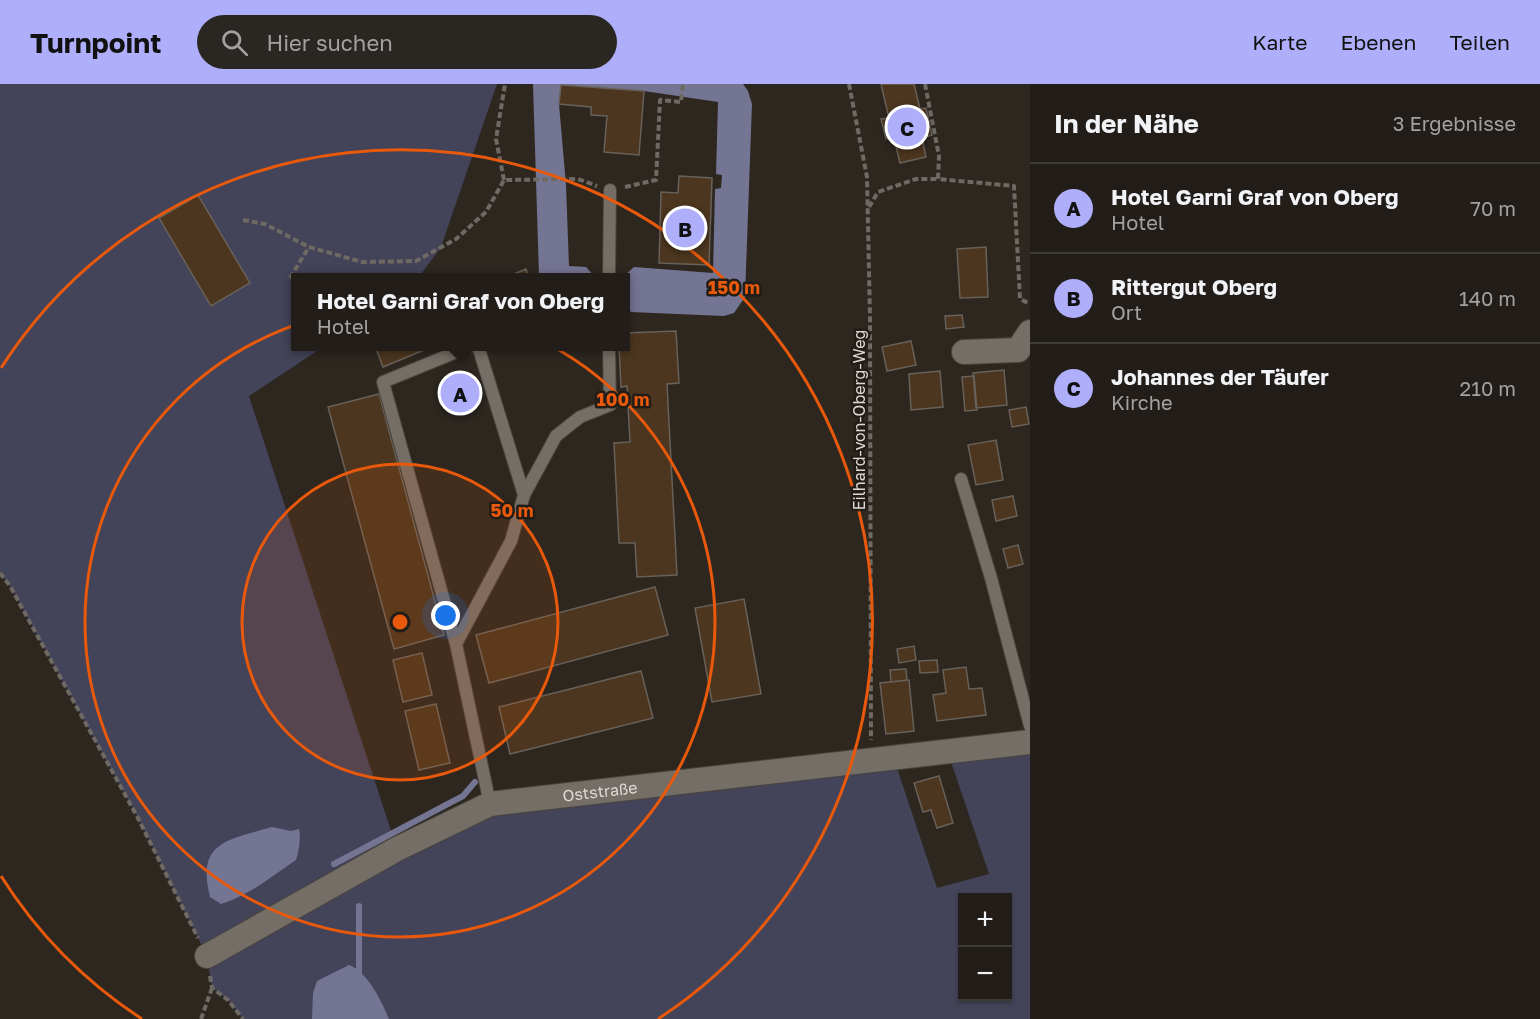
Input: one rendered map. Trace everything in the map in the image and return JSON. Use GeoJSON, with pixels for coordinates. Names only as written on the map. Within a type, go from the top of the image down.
{"type":"FeatureCollection","features":[{"type":"Feature","properties":{"kind":"street"},"geometry":{"type":"LineString","coordinates":[[964,352],[1018,351],[1030,332]]}},
{"type":"Feature","properties":{"kind":"street","name":"Oststraße"},"geometry":{"type":"LineString","coordinates":[[207,956],[397,849],[490,804],[1030,742]]}},
{"type":"Feature","properties":{"kind":"lane"},"geometry":{"type":"LineString","coordinates":[[609,273],[610,190]]}},
{"type":"Feature","properties":{"kind":"lane"},"geometry":{"type":"LineString","coordinates":[[459,351],[383,382],[456,644],[490,804]]}},
{"type":"Feature","properties":{"kind":"lane"},"geometry":{"type":"LineString","coordinates":[[479,351],[524,495]]}},
{"type":"Feature","properties":{"kind":"lane"},"geometry":{"type":"LineString","coordinates":[[456,644],[511,541],[524,495],[556,436],[580,417],[610,405],[609,351]]}},
{"type":"Feature","properties":{"kind":"lane"},"geometry":{"type":"LineString","coordinates":[[961,479],[991,578],[1030,726]]}},
{"type":"Feature","properties":{"kind":"path"},"geometry":{"type":"LineString","coordinates":[[243,220],[265,224],[309,247],[362,262],[416,261],[456,239],[486,212],[504,180],[496,139],[505,84]]}},
{"type":"Feature","properties":{"kind":"path"},"geometry":{"type":"LineString","coordinates":[[610,190],[656,180],[660,100],[681,102],[683,84]]}},
{"type":"Feature","properties":{"kind":"path","name":"Eilhard-von-Oberg-Weg"},"geometry":{"type":"LineString","coordinates":[[849,84],[867,177],[872,759]]}},
{"type":"Feature","properties":{"kind":"path"},"geometry":{"type":"LineString","coordinates":[[925,84],[939,156],[938,179]]}},
{"type":"Feature","properties":{"kind":"path"},"geometry":{"type":"LineString","coordinates":[[504,180],[578,179]]}},
{"type":"Feature","properties":{"kind":"path"},"geometry":{"type":"LineString","coordinates":[[868,210],[878,192],[916,179],[1014,186],[1020,299],[1030,304]]}},
{"type":"Feature","properties":{"kind":"path"},"geometry":{"type":"LineString","coordinates":[[293,273],[309,247]]}},
{"type":"Feature","properties":{"kind":"path"},"geometry":{"type":"LineString","coordinates":[[0,573],[10,586],[138,818],[207,956],[212,988],[201,1019]]}},
{"type":"Feature","properties":{"kind":"path"},"geometry":{"type":"LineString","coordinates":[[212,988],[228,1000],[243,1019]]}},
{"type":"Feature","properties":{"kind":"shaded area"},"geometry":{"type":"Polygon","coordinates":[[[0,84],[497,84],[441,247],[422,273],[291,273],[291,351],[317,351],[249,396],[397,849],[490,804],[893,756],[937,888],[989,874],[947,750],[1030,742],[1030,1019],[243,1019],[228,1000],[212,988],[207,956],[138,818],[10,586],[0,573],[0,84]]]}},
{"type":"Feature","properties":{"kind":"shaded area"},"geometry":{"type":"Polygon","coordinates":[[[533,84],[743,84],[752,104],[745,297],[734,313],[724,316],[630,311],[630,273],[627,273],[634,267],[713,273],[715,189],[721,188],[722,175],[716,174],[718,102],[644,91],[561,85],[559,104],[566,185],[569,266],[586,267],[591,273],[539,273],[533,84]]]}},
{"type":"Feature","properties":{"kind":"shaded area"},"geometry":{"type":"Polygon","coordinates":[[[272,827],[291,831],[299,829],[296,860],[242,896],[221,904],[210,897],[207,865],[219,846],[229,840],[272,827]]]}},
{"type":"Feature","properties":{"kind":"shaded area"},"geometry":{"type":"Polygon","coordinates":[[[349,965],[368,981],[389,1019],[312,1019],[313,993],[317,981],[349,965]]]}},
{"type":"Feature","properties":{"kind":"building"},"geometry":{"type":"Polygon","coordinates":[[[881,84],[914,84],[920,109],[926,108],[932,135],[922,138],[926,157],[900,163],[894,138],[886,139],[881,119],[889,118],[881,84]]]}},
{"type":"Feature","properties":{"kind":"building"},"geometry":{"type":"Polygon","coordinates":[[[561,85],[644,91],[639,155],[604,152],[607,116],[591,115],[591,107],[559,104],[561,85]]]}},
{"type":"Feature","properties":{"kind":"building"},"geometry":{"type":"Polygon","coordinates":[[[679,176],[712,178],[709,265],[659,263],[661,192],[678,193],[679,176]]]}},
{"type":"Feature","properties":{"kind":"building"},"geometry":{"type":"Polygon","coordinates":[[[198,195],[250,283],[211,306],[159,218],[198,195]]]}},
{"type":"Feature","properties":{"kind":"building"},"geometry":{"type":"Polygon","coordinates":[[[986,247],[988,297],[960,298],[957,249],[986,247]]]}},
{"type":"Feature","properties":{"kind":"building"},"geometry":{"type":"Polygon","coordinates":[[[962,315],[964,327],[946,329],[945,316],[962,315]]]}},
{"type":"Feature","properties":{"kind":"building"},"geometry":{"type":"Polygon","coordinates":[[[676,331],[679,383],[667,384],[677,575],[637,577],[635,543],[619,543],[614,443],[630,442],[627,386],[621,387],[619,351],[630,351],[630,333],[676,331]]]}},
{"type":"Feature","properties":{"kind":"building"},"geometry":{"type":"Polygon","coordinates":[[[911,341],[916,365],[887,371],[882,347],[911,341]]]}},
{"type":"Feature","properties":{"kind":"building"},"geometry":{"type":"Polygon","coordinates":[[[377,351],[422,351],[383,367],[377,351]]]}},
{"type":"Feature","properties":{"kind":"building"},"geometry":{"type":"Polygon","coordinates":[[[1004,370],[1007,405],[976,408],[973,373],[1004,370]]]}},
{"type":"Feature","properties":{"kind":"building"},"geometry":{"type":"Polygon","coordinates":[[[940,371],[943,407],[911,410],[909,374],[940,371]]]}},
{"type":"Feature","properties":{"kind":"building"},"geometry":{"type":"Polygon","coordinates":[[[974,376],[977,410],[965,411],[962,377],[974,376]]]}},
{"type":"Feature","properties":{"kind":"building"},"geometry":{"type":"Polygon","coordinates":[[[379,394],[444,635],[394,649],[328,407],[379,394]]]}},
{"type":"Feature","properties":{"kind":"building"},"geometry":{"type":"Polygon","coordinates":[[[1026,407],[1029,424],[1012,427],[1009,410],[1026,407]]]}},
{"type":"Feature","properties":{"kind":"building"},"geometry":{"type":"Polygon","coordinates":[[[996,440],[1003,480],[976,485],[968,445],[996,440]]]}},
{"type":"Feature","properties":{"kind":"building"},"geometry":{"type":"Polygon","coordinates":[[[1013,496],[1017,516],[996,521],[992,500],[1013,496]]]}},
{"type":"Feature","properties":{"kind":"building"},"geometry":{"type":"Polygon","coordinates":[[[1018,545],[1023,564],[1008,568],[1003,549],[1018,545]]]}},
{"type":"Feature","properties":{"kind":"building"},"geometry":{"type":"Polygon","coordinates":[[[655,587],[668,635],[489,683],[476,635],[655,587]]]}},
{"type":"Feature","properties":{"kind":"building"},"geometry":{"type":"Polygon","coordinates":[[[744,599],[761,694],[712,702],[695,608],[744,599]]]}},
{"type":"Feature","properties":{"kind":"building"},"geometry":{"type":"Polygon","coordinates":[[[914,646],[916,660],[899,663],[897,649],[914,646]]]}},
{"type":"Feature","properties":{"kind":"building"},"geometry":{"type":"Polygon","coordinates":[[[422,653],[432,695],[403,702],[393,660],[422,653]]]}},
{"type":"Feature","properties":{"kind":"building"},"geometry":{"type":"Polygon","coordinates":[[[937,660],[938,672],[920,673],[919,661],[937,660]]]}},
{"type":"Feature","properties":{"kind":"building"},"geometry":{"type":"Polygon","coordinates":[[[966,667],[969,689],[982,688],[986,715],[937,721],[933,695],[946,693],[943,670],[966,667]]]}},
{"type":"Feature","properties":{"kind":"building"},"geometry":{"type":"Polygon","coordinates":[[[906,669],[907,680],[891,682],[890,670],[906,669]]]}},
{"type":"Feature","properties":{"kind":"building"},"geometry":{"type":"Polygon","coordinates":[[[641,671],[653,718],[510,754],[499,707],[641,671]]]}},
{"type":"Feature","properties":{"kind":"building"},"geometry":{"type":"Polygon","coordinates":[[[909,680],[914,731],[886,734],[880,683],[909,680]]]}},
{"type":"Feature","properties":{"kind":"building"},"geometry":{"type":"Polygon","coordinates":[[[436,704],[450,763],[419,770],[405,711],[436,704]]]}},
{"type":"Feature","properties":{"kind":"building"},"geometry":{"type":"Polygon","coordinates":[[[939,776],[953,823],[937,828],[931,810],[923,812],[914,783],[939,776]]]}},
{"type":"Feature","properties":{"kind":"waterway"},"geometry":{"type":"LineString","coordinates":[[334,864],[463,796],[475,782]]}},
{"type":"Feature","properties":{"kind":"waterway"},"geometry":{"type":"LineString","coordinates":[[359,906],[359,974]]}},
{"type":"Feature","properties":{"kind":"place","name":"Johannes der Täufer"},"geometry":{"type":"Point","coordinates":[907,127]}},
{"type":"Feature","properties":{"kind":"place","name":"Rittergut Oberg"},"geometry":{"type":"Point","coordinates":[685,228]}},
{"type":"Feature","properties":{"kind":"place","name":"Hotel Garni Graf von Oberg"},"geometry":{"type":"Point","coordinates":[460,393]}}]}
